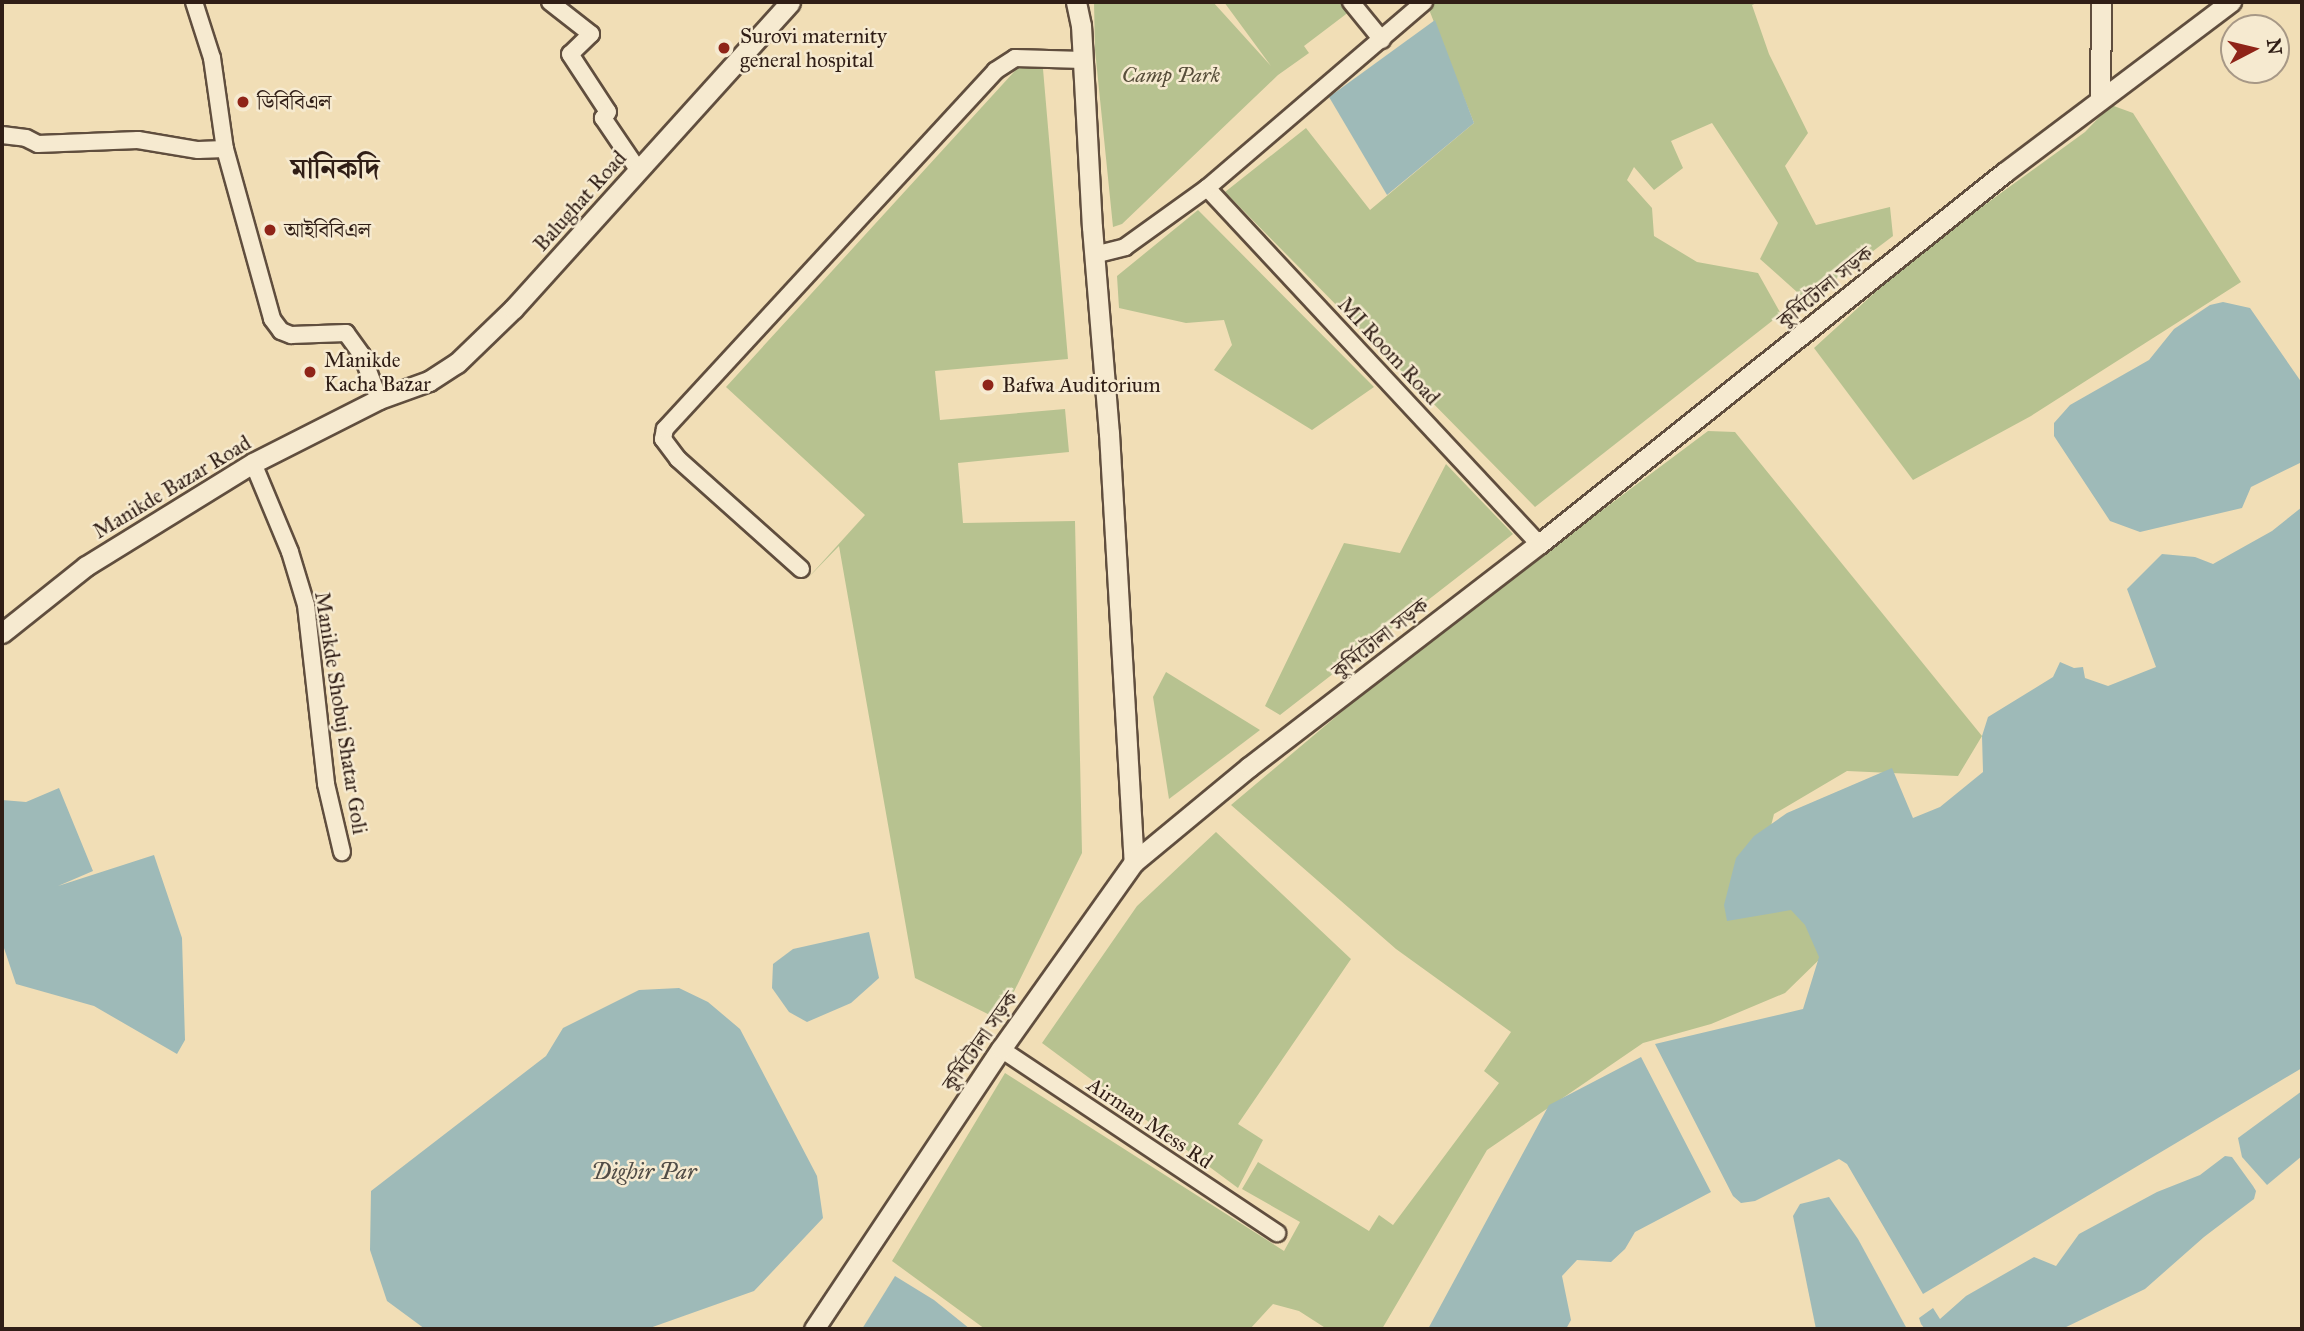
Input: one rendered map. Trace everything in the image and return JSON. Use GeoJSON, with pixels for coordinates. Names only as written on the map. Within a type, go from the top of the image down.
{"type":"FeatureCollection","features":[{"type":"Feature","properties":{"kind":"street"},"geometry":{"type":"LineString","coordinates":[[194,2],[212,58],[225,149],[275,325],[291,335],[346,333],[362,355],[379,399]]}},
{"type":"Feature","properties":{"kind":"street"},"geometry":{"type":"LineString","coordinates":[[550,2],[591,34],[570,54],[608,112],[603,118],[639,171]]}},
{"type":"Feature","properties":{"kind":"street","name":"Balughat Road"},"geometry":{"type":"LineString","coordinates":[[379,399],[429,381],[457,363],[513,309],[790,2]]}},
{"type":"Feature","properties":{"kind":"street"},"geometry":{"type":"LineString","coordinates":[[1076,2],[1083,60],[1094,256],[1109,433],[1134,862]]}},
{"type":"Feature","properties":{"kind":"street"},"geometry":{"type":"LineString","coordinates":[[1351,2],[1382,40]]}},
{"type":"Feature","properties":{"kind":"street"},"geometry":{"type":"LineString","coordinates":[[1094,256],[1125,247],[1207,188],[1424,2]]}},
{"type":"Feature","properties":{"kind":"street"},"geometry":{"type":"LineString","coordinates":[[2100,99],[2101,2]]}},
{"type":"Feature","properties":{"kind":"street","name":"কুর্মিটোলা সড়ক"},"geometry":{"type":"LineString","coordinates":[[814,1329],[1001,1049],[1134,862],[1249,767],[1539,544],[2100,99],[2231,2]]}},
{"type":"Feature","properties":{"kind":"street"},"geometry":{"type":"LineString","coordinates":[[802,569],[678,459],[663,439],[665,429],[995,71],[1015,58],[1083,60]]}},
{"type":"Feature","properties":{"kind":"street"},"geometry":{"type":"LineString","coordinates":[[2,135],[26,138],[38,144],[138,140],[198,150],[225,149]]}},
{"type":"Feature","properties":{"kind":"street","name":"MI Room Road"},"geometry":{"type":"LineString","coordinates":[[1207,188],[1539,544]]}},
{"type":"Feature","properties":{"kind":"street","name":"Manikde Bazar Road"},"geometry":{"type":"LineString","coordinates":[[2,633],[86,566],[253,463],[379,399]]}},
{"type":"Feature","properties":{"kind":"street","name":"Manikde Shobuj Shatar Goli"},"geometry":{"type":"LineString","coordinates":[[253,463],[290,552],[306,605],[326,784],[342,852]]}},
{"type":"Feature","properties":{"kind":"street","name":"Airman Mess Rd"},"geometry":{"type":"LineString","coordinates":[[1001,1049],[1277,1233]]}},
{"type":"Feature","properties":{"kind":"green space","name":"Camp Park"},"geometry":{"type":"Polygon","coordinates":[[[1094,2],[1213,2],[1271,66],[1224,2],[1362,2],[1304,46],[1309,53],[1278,75],[1122,224],[1113,227],[1095,50],[1094,2]]]}},
{"type":"Feature","properties":{"kind":"green space"},"geometry":{"type":"Polygon","coordinates":[[[1435,2],[1759,2],[1752,5],[1769,54],[1808,133],[1785,166],[1816,225],[1890,207],[1893,236],[1807,301],[1760,259],[1778,223],[1712,123],[1671,141],[1683,168],[1654,190],[1634,167],[1627,180],[1652,208],[1654,236],[1697,262],[1758,273],[1781,314],[1535,507],[1225,192],[1306,128],[1370,210],[1474,123],[1428,7],[1435,2]]]}},
{"type":"Feature","properties":{"kind":"green space"},"geometry":{"type":"Polygon","coordinates":[[[1024,61],[1043,69],[1068,359],[935,371],[940,420],[1065,409],[1069,452],[958,463],[963,523],[1075,521],[1082,853],[1000,1020],[915,978],[839,546],[807,579],[865,515],[726,387],[1024,61]]]}},
{"type":"Feature","properties":{"kind":"green space"},"geometry":{"type":"Polygon","coordinates":[[[2111,105],[2133,113],[2241,282],[2031,416],[1913,480],[1814,348],[1917,254],[2085,132],[2111,105]]]}},
{"type":"Feature","properties":{"kind":"green space"},"geometry":{"type":"Polygon","coordinates":[[[1198,210],[1374,387],[1312,430],[1214,370],[1232,345],[1224,320],[1186,323],[1119,308],[1117,276],[1198,210]]]}},
{"type":"Feature","properties":{"kind":"green space"},"geometry":{"type":"Polygon","coordinates":[[[1708,431],[1735,432],[1982,736],[1958,776],[1847,771],[1774,814],[1754,894],[1809,887],[1827,952],[1785,993],[1711,1024],[1643,1043],[1487,1150],[1382,1329],[1327,1329],[1299,1311],[1273,1304],[1250,1329],[985,1329],[892,1261],[1005,1073],[1284,1251],[1300,1222],[1242,1189],[1258,1162],[1369,1231],[1379,1215],[1393,1225],[1499,1083],[1484,1071],[1511,1032],[1396,949],[1231,805],[1414,651],[1708,431]]]}},
{"type":"Feature","properties":{"kind":"green space"},"geometry":{"type":"Polygon","coordinates":[[[1446,464],[1513,534],[1280,715],[1265,706],[1344,543],[1400,553],[1446,464]]]}},
{"type":"Feature","properties":{"kind":"green space"},"geometry":{"type":"Polygon","coordinates":[[[1166,672],[1260,730],[1169,799],[1153,697],[1166,672]]]}},
{"type":"Feature","properties":{"kind":"green space"},"geometry":{"type":"Polygon","coordinates":[[[1216,832],[1351,959],[1238,1124],[1263,1140],[1238,1188],[1042,1043],[1137,906],[1216,832]]]}},
{"type":"Feature","properties":{"kind":"water"},"geometry":{"type":"Polygon","coordinates":[[[1435,20],[1474,123],[1387,195],[1329,97],[1435,20]]]}},
{"type":"Feature","properties":{"kind":"water"},"geometry":{"type":"Polygon","coordinates":[[[2223,302],[2250,308],[2302,383],[2302,462],[2251,487],[2242,508],[2140,532],[2110,521],[2054,436],[2054,423],[2070,405],[2149,360],[2174,329],[2210,305],[2223,302]]]}},
{"type":"Feature","properties":{"kind":"water"},"geometry":{"type":"Polygon","coordinates":[[[2302,507],[2302,1068],[1923,1294],[1847,1164],[1839,1159],[1755,1201],[1741,1203],[1733,1196],[1655,1044],[1803,1009],[1819,957],[1805,925],[1791,910],[1727,921],[1724,905],[1736,858],[1754,836],[1787,813],[1892,768],[1913,818],[1940,807],[1983,772],[1982,736],[1988,717],[2053,677],[2060,662],[2074,668],[2083,667],[2085,678],[2108,686],[2156,667],[2127,589],[2162,554],[2195,557],[2213,564],[2272,531],[2302,507]]]}},
{"type":"Feature","properties":{"kind":"water"},"geometry":{"type":"Polygon","coordinates":[[[59,788],[93,871],[58,886],[154,855],[182,938],[185,1040],[177,1054],[94,1006],[16,984],[2,942],[2,800],[26,802],[59,788]]]}},
{"type":"Feature","properties":{"kind":"water"},"geometry":{"type":"Polygon","coordinates":[[[869,932],[879,978],[851,1003],[807,1022],[789,1012],[772,988],[773,964],[793,949],[869,932]]]}},
{"type":"Feature","properties":{"kind":"water","name":"Dighir Par"},"geometry":{"type":"Polygon","coordinates":[[[679,988],[708,1002],[740,1029],[817,1176],[823,1218],[754,1291],[647,1329],[425,1329],[387,1301],[370,1250],[371,1191],[546,1056],[563,1028],[639,990],[679,988]]]}},
{"type":"Feature","properties":{"kind":"water"},"geometry":{"type":"Polygon","coordinates":[[[1641,1057],[1711,1192],[1635,1232],[1625,1249],[1611,1262],[1577,1260],[1562,1276],[1571,1320],[1566,1329],[1428,1329],[1549,1105],[1641,1057]]]}},
{"type":"Feature","properties":{"kind":"water"},"geometry":{"type":"Polygon","coordinates":[[[2302,1091],[2302,1156],[2267,1185],[2242,1157],[2238,1138],[2302,1091]]]}},
{"type":"Feature","properties":{"kind":"water"},"geometry":{"type":"Polygon","coordinates":[[[2225,1156],[2232,1157],[2253,1186],[2256,1191],[2254,1199],[2204,1237],[2145,1289],[2062,1329],[1925,1329],[1921,1324],[1919,1318],[1933,1308],[1940,1319],[1966,1296],[2034,1257],[2056,1266],[2079,1234],[2157,1192],[2200,1175],[2225,1156]]]}},
{"type":"Feature","properties":{"kind":"water"},"geometry":{"type":"Polygon","coordinates":[[[1829,1197],[1858,1239],[1907,1329],[1816,1329],[1793,1216],[1800,1204],[1829,1197]]]}},
{"type":"Feature","properties":{"kind":"water"},"geometry":{"type":"Polygon","coordinates":[[[895,1276],[934,1300],[970,1329],[862,1329],[895,1276]]]}},
{"type":"Feature","properties":{"kind":"place","name":"Surovi maternity general hospital"},"geometry":{"type":"Point","coordinates":[724,48]}},
{"type":"Feature","properties":{"kind":"place","name":"ডিবিবিএল"},"geometry":{"type":"Point","coordinates":[243,102]}},
{"type":"Feature","properties":{"kind":"place","name":"আইবিবিএল"},"geometry":{"type":"Point","coordinates":[270,230]}},
{"type":"Feature","properties":{"kind":"place","name":"Manikde Kacha Bazar"},"geometry":{"type":"Point","coordinates":[310,372]}},
{"type":"Feature","properties":{"kind":"place","name":"Bafwa Auditorium"},"geometry":{"type":"Point","coordinates":[988,385]}},
{"type":"Feature","properties":{"kind":"district","name":"মানিকদি"},"geometry":{"type":"Point","coordinates":[335,169]}}]}
